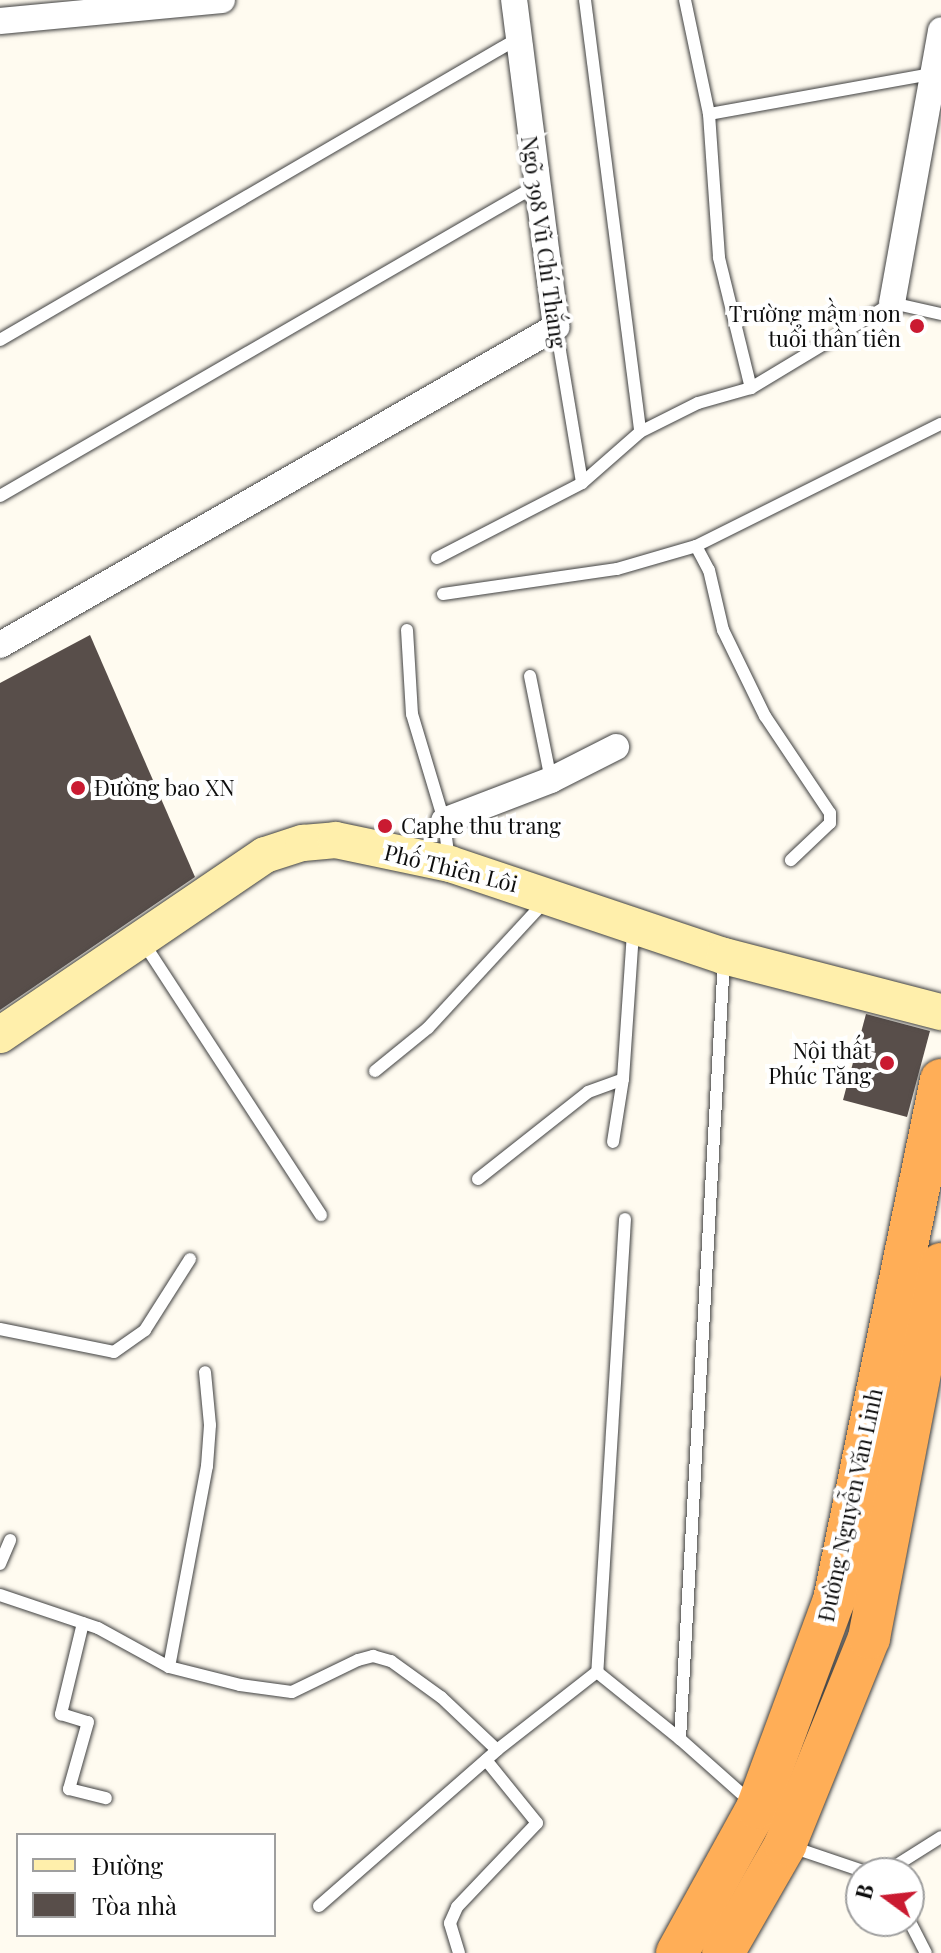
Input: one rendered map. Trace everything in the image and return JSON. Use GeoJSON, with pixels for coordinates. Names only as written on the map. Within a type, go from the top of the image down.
{"type":"FeatureCollection","features":[{"type":"Feature","properties":{"kind":"highway","name":"Đường Nguyễn Văn Linh"},"geometry":{"type":"LineString","coordinates":[[677,1953],[757,1808],[834,1600],[941,1080]]}},
{"type":"Feature","properties":{"kind":"highway","name":"Đường Nguyễn Văn Linh"},"geometry":{"type":"LineString","coordinates":[[723,1953],[785,1845],[869,1638],[930,1375],[941,1264]]}},
{"type":"Feature","properties":{"kind":"main road","name":"Phố Thiên Lôi"},"geometry":{"type":"LineString","coordinates":[[0,1035],[143,942],[265,855],[303,843],[336,840],[450,864],[550,894],[633,928],[724,956],[941,1012]]}},
{"type":"Feature","properties":{"kind":"street"},"geometry":{"type":"LineString","coordinates":[[0,21],[222,0]]}},
{"type":"Feature","properties":{"kind":"street","name":"Ngõ 398 Vũ Chí Thắng"},"geometry":{"type":"LineString","coordinates":[[514,0],[534,187],[556,327]]}},
{"type":"Feature","properties":{"kind":"street"},"geometry":{"type":"LineString","coordinates":[[892,303],[941,30]]}},
{"type":"Feature","properties":{"kind":"street"},"geometry":{"type":"LineString","coordinates":[[0,645],[556,327]]}},
{"type":"Feature","properties":{"kind":"street"},"geometry":{"type":"LineString","coordinates":[[444,821],[551,780],[616,747]]}},
{"type":"Feature","properties":{"kind":"lane"},"geometry":{"type":"LineString","coordinates":[[585,0],[640,432]]}},
{"type":"Feature","properties":{"kind":"lane"},"geometry":{"type":"LineString","coordinates":[[685,0],[709,114],[719,258],[751,388]]}},
{"type":"Feature","properties":{"kind":"lane"},"geometry":{"type":"LineString","coordinates":[[0,340],[517,39]]}},
{"type":"Feature","properties":{"kind":"lane"},"geometry":{"type":"LineString","coordinates":[[709,114],[931,74]]}},
{"type":"Feature","properties":{"kind":"lane"},"geometry":{"type":"LineString","coordinates":[[0,496],[534,187]]}},
{"type":"Feature","properties":{"kind":"lane"},"geometry":{"type":"LineString","coordinates":[[437,558],[582,483],[640,432],[698,403],[751,388],[892,303],[941,314]]}},
{"type":"Feature","properties":{"kind":"lane","name":"Ngõ 398 Vũ Chí Thắng"},"geometry":{"type":"LineString","coordinates":[[556,327],[582,483]]}},
{"type":"Feature","properties":{"kind":"lane"},"geometry":{"type":"LineString","coordinates":[[443,594],[617,569],[696,546],[941,424]]}},
{"type":"Feature","properties":{"kind":"lane"},"geometry":{"type":"LineString","coordinates":[[696,546],[709,570],[723,630],[765,716],[830,813],[830,823],[791,860]]}},
{"type":"Feature","properties":{"kind":"lane"},"geometry":{"type":"LineString","coordinates":[[407,630],[412,714],[444,821],[450,864]]}},
{"type":"Feature","properties":{"kind":"lane"},"geometry":{"type":"LineString","coordinates":[[530,676],[551,780]]}},
{"type":"Feature","properties":{"kind":"lane"},"geometry":{"type":"LineString","coordinates":[[375,1071],[428,1028],[550,894]]}},
{"type":"Feature","properties":{"kind":"lane"},"geometry":{"type":"LineString","coordinates":[[613,1142],[623,1079],[633,928]]}},
{"type":"Feature","properties":{"kind":"lane"},"geometry":{"type":"LineString","coordinates":[[143,942],[321,1215]]}},
{"type":"Feature","properties":{"kind":"lane"},"geometry":{"type":"LineString","coordinates":[[680,1739],[724,956]]}},
{"type":"Feature","properties":{"kind":"lane"},"geometry":{"type":"LineString","coordinates":[[478,1179],[588,1092],[623,1079]]}},
{"type":"Feature","properties":{"kind":"lane"},"geometry":{"type":"LineString","coordinates":[[319,1906],[497,1750],[597,1672],[625,1219]]}},
{"type":"Feature","properties":{"kind":"lane"},"geometry":{"type":"LineString","coordinates":[[0,1329],[114,1352],[145,1330],[190,1259]]}},
{"type":"Feature","properties":{"kind":"lane"},"geometry":{"type":"LineString","coordinates":[[169,1667],[207,1466],[210,1425],[205,1372]]}},
{"type":"Feature","properties":{"kind":"lane"},"geometry":{"type":"LineString","coordinates":[[0,1564],[10,1540]]}},
{"type":"Feature","properties":{"kind":"lane"},"geometry":{"type":"LineString","coordinates":[[0,1595],[83,1623],[169,1667],[292,1692],[358,1660],[373,1656],[391,1661],[441,1697],[497,1750]]}},
{"type":"Feature","properties":{"kind":"lane"},"geometry":{"type":"LineString","coordinates":[[83,1623],[61,1714],[88,1722],[69,1789],[106,1798]]}},
{"type":"Feature","properties":{"kind":"lane"},"geometry":{"type":"LineString","coordinates":[[597,1672],[680,1739],[757,1808]]}},
{"type":"Feature","properties":{"kind":"lane"},"geometry":{"type":"LineString","coordinates":[[459,1953],[450,1923],[457,1907],[537,1823],[486,1760]]}},
{"type":"Feature","properties":{"kind":"lane"},"geometry":{"type":"LineString","coordinates":[[909,1857],[941,1837]]}},
{"type":"Feature","properties":{"kind":"lane"},"geometry":{"type":"LineString","coordinates":[[785,1845],[845,1865]]}},
{"type":"Feature","properties":{"kind":"building","name":"Đường bao XN"},"geometry":{"type":"Polygon","coordinates":[[[90,635],[195,877],[0,1010],[0,683],[90,635]]]}},
{"type":"Feature","properties":{"kind":"building","name":"Nội thất Phúc Tăng"},"geometry":{"type":"Polygon","coordinates":[[[866,1014],[930,1031],[907,1117],[843,1100],[866,1014]]]}},
{"type":"Feature","properties":{"kind":"place","name":"Trường mầm non tuổi thần tiên"},"geometry":{"type":"Point","coordinates":[917,326]}},
{"type":"Feature","properties":{"kind":"place","name":"Đường bao XN"},"geometry":{"type":"Point","coordinates":[78,788]}},
{"type":"Feature","properties":{"kind":"place","name":"Caphe thu trang"},"geometry":{"type":"Point","coordinates":[385,826]}},
{"type":"Feature","properties":{"kind":"place","name":"Nội thất Phúc Tăng"},"geometry":{"type":"Point","coordinates":[887,1063]}}]}
